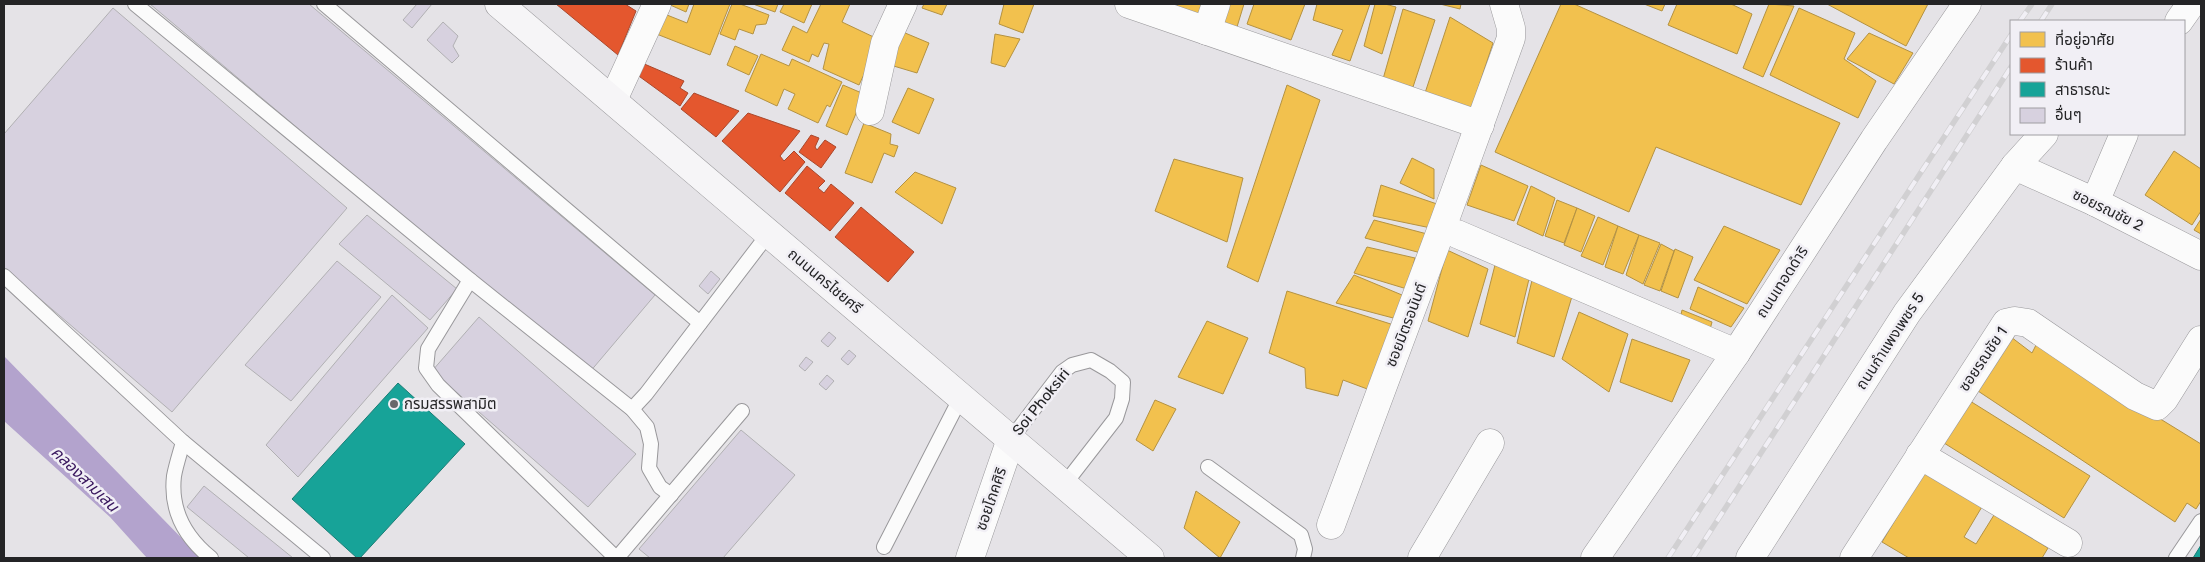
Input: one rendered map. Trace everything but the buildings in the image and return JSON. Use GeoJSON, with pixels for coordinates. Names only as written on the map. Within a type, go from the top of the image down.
{"type":"FeatureCollection","features":[{"type":"Feature","properties":{"kind":"main road","name":"ถนนนครไชยศรี"},"geometry":{"type":"LineString","coordinates":[[500,4],[1150,558]]}},
{"type":"Feature","properties":{"kind":"street"},"geometry":{"type":"LineString","coordinates":[[612,100],[657,4]]}},
{"type":"Feature","properties":{"kind":"street"},"geometry":{"type":"LineString","coordinates":[[870,111],[885,43],[902,4]]}},
{"type":"Feature","properties":{"kind":"street"},"geometry":{"type":"LineString","coordinates":[[1129,4],[1480,125]]}},
{"type":"Feature","properties":{"kind":"street"},"geometry":{"type":"LineString","coordinates":[[1207,31],[1216,4]]}},
{"type":"Feature","properties":{"kind":"street","name":"ซอยมิตรอนันต์"},"geometry":{"type":"LineString","coordinates":[[1331,524],[1511,38],[1511,28],[1504,4]]}},
{"type":"Feature","properties":{"kind":"street","name":"ถนนเทอดดำริ"},"geometry":{"type":"LineString","coordinates":[[1594,558],[1736,353],[1882,127],[1967,4]]}},
{"type":"Feature","properties":{"kind":"street"},"geometry":{"type":"LineString","coordinates":[[2179,20],[2191,4]]}},
{"type":"Feature","properties":{"kind":"street","name":"ถนนกำแพงเพชร 5"},"geometry":{"type":"LineString","coordinates":[[1750,558],[1907,313],[2015,166],[2043,135]]}},
{"type":"Feature","properties":{"kind":"street"},"geometry":{"type":"LineString","coordinates":[[2095,202],[2124,135]]}},
{"type":"Feature","properties":{"kind":"street","name":"ซอยรณชัย 2"},"geometry":{"type":"LineString","coordinates":[[2015,166],[2095,202],[2201,256]]}},
{"type":"Feature","properties":{"kind":"street"},"geometry":{"type":"LineString","coordinates":[[1457,234],[1736,353]]}},
{"type":"Feature","properties":{"kind":"street","name":"ซอยรณชัย 1"},"geometry":{"type":"LineString","coordinates":[[1854,558],[2006,323],[2015,321],[2028,323],[2135,396],[2157,406],[2164,399],[2201,340]]}},
{"type":"Feature","properties":{"kind":"street","name":"ซอยโภคศิริ"},"geometry":{"type":"LineString","coordinates":[[970,558],[1011,439]]}},
{"type":"Feature","properties":{"kind":"street"},"geometry":{"type":"LineString","coordinates":[[1422,558],[1490,443]]}},
{"type":"Feature","properties":{"kind":"street"},"geometry":{"type":"LineString","coordinates":[[1920,455],[2068,543]]}},
{"type":"Feature","properties":{"kind":"lane"},"geometry":{"type":"LineString","coordinates":[[135,4],[470,280],[632,409],[647,427],[651,444],[649,468],[660,487],[671,495]]}},
{"type":"Feature","properties":{"kind":"lane"},"geometry":{"type":"LineString","coordinates":[[324,4],[700,324]]}},
{"type":"Feature","properties":{"kind":"lane"},"geometry":{"type":"LineString","coordinates":[[632,409],[646,394],[769,233]]}},
{"type":"Feature","properties":{"kind":"lane"},"geometry":{"type":"LineString","coordinates":[[4,276],[183,442],[323,558]]}},
{"type":"Feature","properties":{"kind":"lane"},"geometry":{"type":"LineString","coordinates":[[470,280],[428,350],[426,368],[438,385],[617,558],[742,411]]}},
{"type":"Feature","properties":{"kind":"lane","name":"Soi Phoksiri"},"geometry":{"type":"LineString","coordinates":[[1011,439],[1062,372],[1072,365],[1091,360],[1110,371],[1123,382],[1122,399],[1116,418],[1064,485]]}},
{"type":"Feature","properties":{"kind":"lane"},"geometry":{"type":"LineString","coordinates":[[884,548],[961,397]]}},
{"type":"Feature","properties":{"kind":"lane"},"geometry":{"type":"LineString","coordinates":[[183,442],[174,477],[176,514],[194,544],[211,558]]}},
{"type":"Feature","properties":{"kind":"lane"},"geometry":{"type":"LineString","coordinates":[[1208,467],[1301,534],[1305,549],[1303,558]]}},
{"type":"Feature","properties":{"kind":"lane"},"geometry":{"type":"LineString","coordinates":[[2176,558],[2201,521]]}},
{"type":"Feature","properties":{"kind":"water","name":"คลองสามเสน"},"geometry":{"type":"Polygon","coordinates":[[[4,356],[201,558],[147,558],[110,517],[4,421],[4,356]]]}},
{"type":"Feature","properties":{"kind":"railway"},"geometry":{"type":"LineString","coordinates":[[2021,20],[2032,4]]}},
{"type":"Feature","properties":{"kind":"railway"},"geometry":{"type":"LineString","coordinates":[[2042,20],[2052,4]]}},
{"type":"Feature","properties":{"kind":"railway"},"geometry":{"type":"LineString","coordinates":[[1668,558],[2010,37]]}},
{"type":"Feature","properties":{"kind":"railway"},"geometry":{"type":"LineString","coordinates":[[1693,558],[2010,69]]}},
{"type":"Feature","properties":{"kind":"place","name":"กรมสรรพสามิต"},"geometry":{"type":"Point","coordinates":[394,404]}}]}
